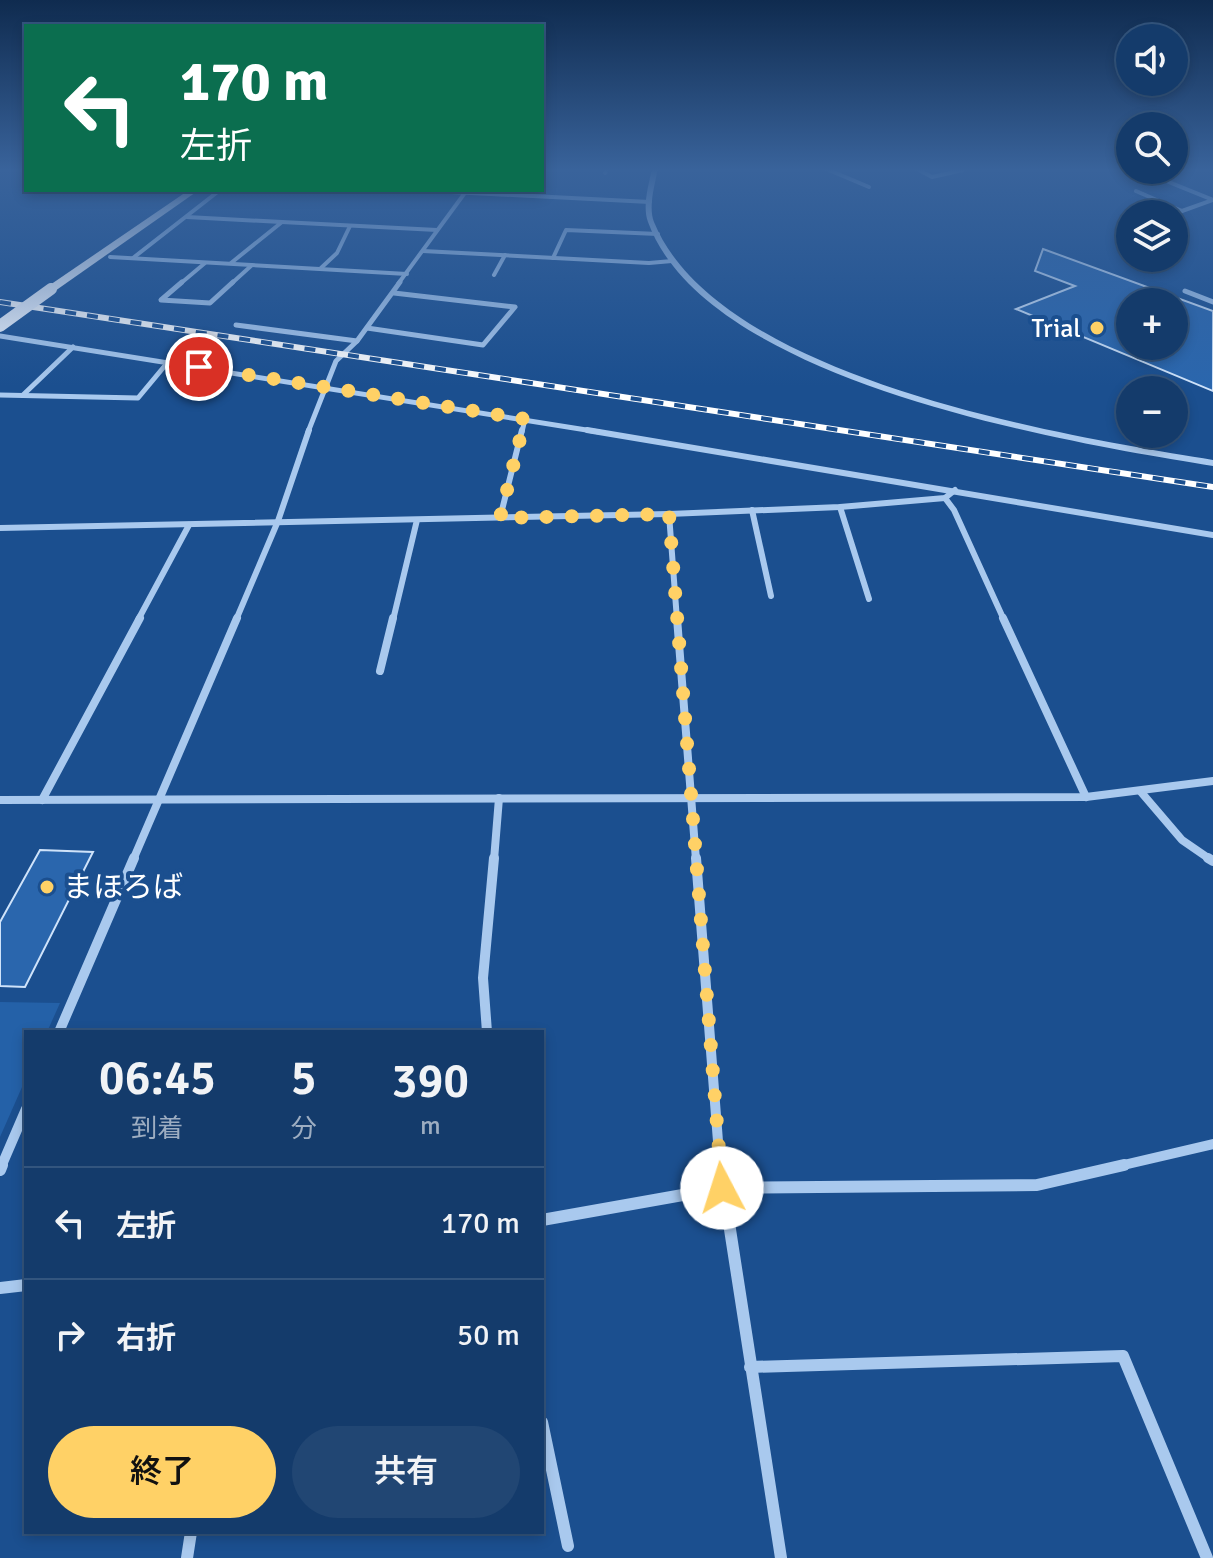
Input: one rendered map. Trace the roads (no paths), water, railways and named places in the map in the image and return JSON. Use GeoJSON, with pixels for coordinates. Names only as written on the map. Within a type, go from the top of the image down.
{"type":"FeatureCollection","features":[{"type":"Feature","properties":{"kind":"main road"},"geometry":{"type":"LineString","coordinates":[[0,326],[121,241]]}},
{"type":"Feature","properties":{"kind":"street"},"geometry":{"type":"LineString","coordinates":[[133,258],[156,241]]}},
{"type":"Feature","properties":{"kind":"street"},"geometry":{"type":"LineString","coordinates":[[230,263],[258,241]]}},
{"type":"Feature","properties":{"kind":"street"},"geometry":{"type":"LineString","coordinates":[[321,268],[337,253],[343,241]]}},
{"type":"Feature","properties":{"kind":"street"},"geometry":{"type":"LineString","coordinates":[[60,1030],[278,521],[324,386],[336,361],[357,341],[430,241]]}},
{"type":"Feature","properties":{"kind":"street"},"geometry":{"type":"LineString","coordinates":[[553,258],[561,241]]}},
{"type":"Feature","properties":{"kind":"street"},"geometry":{"type":"LineString","coordinates":[[661,241],[672,261],[709,298],[765,335],[815,360],[884,387],[1036,431],[1213,463]]}},
{"type":"Feature","properties":{"kind":"street"},"geometry":{"type":"LineString","coordinates":[[423,251],[649,263],[672,261]]}},
{"type":"Feature","properties":{"kind":"street"},"geometry":{"type":"LineString","coordinates":[[494,275],[505,255]]}},
{"type":"Feature","properties":{"kind":"street"},"geometry":{"type":"LineString","coordinates":[[110,257],[407,274]]}},
{"type":"Feature","properties":{"kind":"street"},"geometry":{"type":"LineString","coordinates":[[205,262],[161,300],[210,303],[252,265]]}},
{"type":"Feature","properties":{"kind":"street"},"geometry":{"type":"LineString","coordinates":[[1188,292],[1213,302]]}},
{"type":"Feature","properties":{"kind":"street"},"geometry":{"type":"LineString","coordinates":[[367,328],[483,345],[515,307],[394,293]]}},
{"type":"Feature","properties":{"kind":"street"},"geometry":{"type":"LineString","coordinates":[[236,325],[357,341]]}},
{"type":"Feature","properties":{"kind":"street"},"geometry":{"type":"LineString","coordinates":[[0,336],[324,386],[1213,535]]}},
{"type":"Feature","properties":{"kind":"street"},"geometry":{"type":"LineString","coordinates":[[23,395],[73,347]]}},
{"type":"Feature","properties":{"kind":"street"},"geometry":{"type":"LineString","coordinates":[[0,395],[138,398],[168,362]]}},
{"type":"Feature","properties":{"kind":"street"},"geometry":{"type":"LineString","coordinates":[[500,518],[525,419]]}},
{"type":"Feature","properties":{"kind":"street"},"geometry":{"type":"LineString","coordinates":[[0,528],[669,514],[840,507],[945,498],[955,490]]}},
{"type":"Feature","properties":{"kind":"street"},"geometry":{"type":"LineString","coordinates":[[945,498],[954,510],[1086,797]]}},
{"type":"Feature","properties":{"kind":"street"},"geometry":{"type":"LineString","coordinates":[[840,507],[869,599]]}},
{"type":"Feature","properties":{"kind":"street"},"geometry":{"type":"LineString","coordinates":[[752,510],[771,596]]}},
{"type":"Feature","properties":{"kind":"street"},"geometry":{"type":"LineString","coordinates":[[669,514],[722,1188],[781,1558]]}},
{"type":"Feature","properties":{"kind":"street"},"geometry":{"type":"LineString","coordinates":[[380,671],[417,520]]}},
{"type":"Feature","properties":{"kind":"street"},"geometry":{"type":"LineString","coordinates":[[42,800],[189,525]]}},
{"type":"Feature","properties":{"kind":"street"},"geometry":{"type":"LineString","coordinates":[[0,800],[1086,797],[1213,781]]}},
{"type":"Feature","properties":{"kind":"street"},"geometry":{"type":"LineString","coordinates":[[1141,792],[1182,840],[1213,861]]}},
{"type":"Feature","properties":{"kind":"street"},"geometry":{"type":"LineString","coordinates":[[487,1030],[483,978],[499,798]]}},
{"type":"Feature","properties":{"kind":"street"},"geometry":{"type":"LineString","coordinates":[[0,1170],[24,1114]]}},
{"type":"Feature","properties":{"kind":"street"},"geometry":{"type":"LineString","coordinates":[[544,1220],[722,1188],[1037,1185],[1213,1144]]}},
{"type":"Feature","properties":{"kind":"street"},"geometry":{"type":"LineString","coordinates":[[0,1288],[24,1285]]}},
{"type":"Feature","properties":{"kind":"street"},"geometry":{"type":"LineString","coordinates":[[750,1367],[1123,1356],[1207,1558]]}},
{"type":"Feature","properties":{"kind":"street"},"geometry":{"type":"LineString","coordinates":[[544,1432],[568,1546]]}},
{"type":"Feature","properties":{"kind":"street"},"geometry":{"type":"LineString","coordinates":[[187,1558],[191,1534]]}},
{"type":"Feature","properties":{"kind":"railway"},"geometry":{"type":"LineString","coordinates":[[0,302],[1213,487]]}},
{"type":"Feature","properties":{"kind":"place","name":"Trial"},"geometry":{"type":"Point","coordinates":[1097,328]}},
{"type":"Feature","properties":{"kind":"place","name":"まほろば"},"geometry":{"type":"Point","coordinates":[47,887]}}]}
